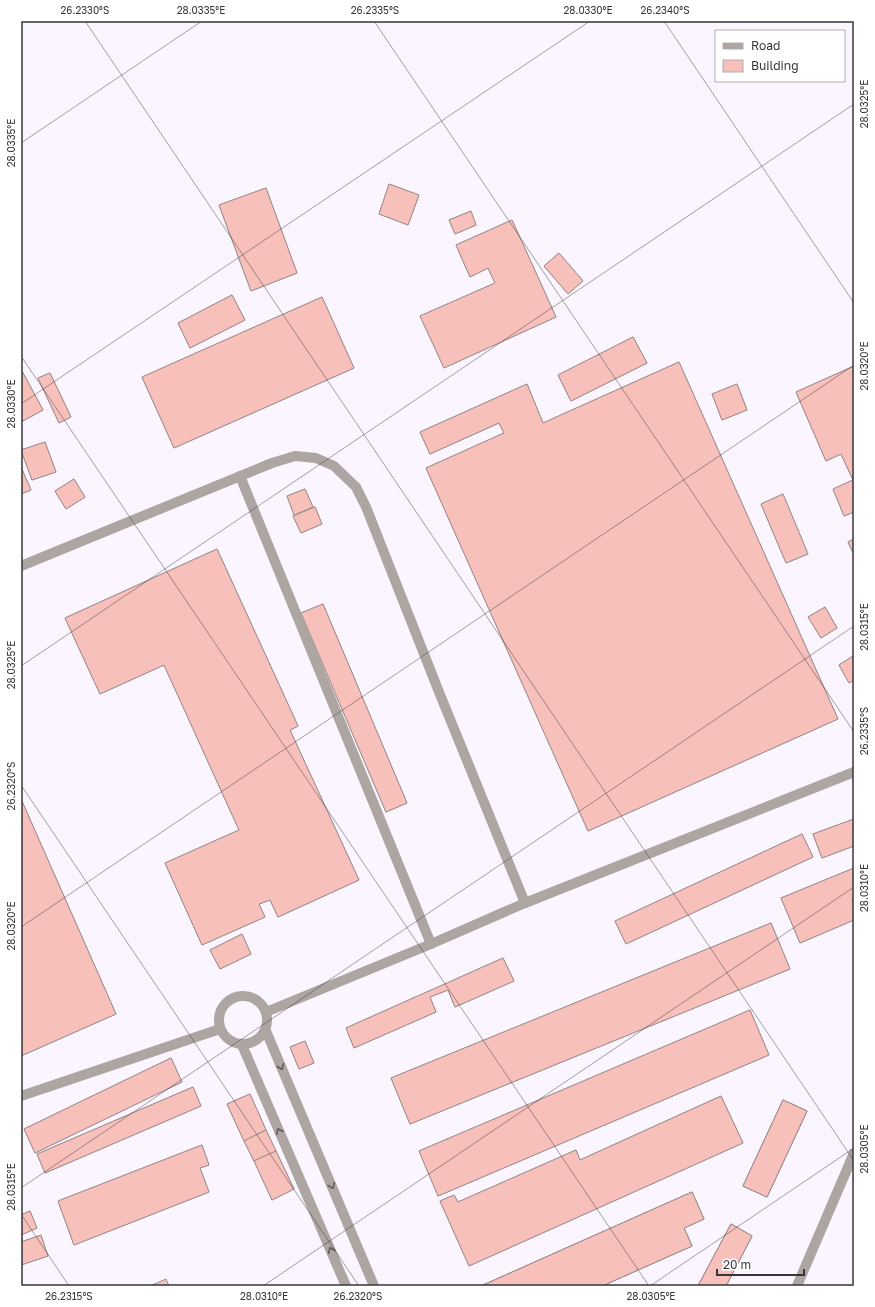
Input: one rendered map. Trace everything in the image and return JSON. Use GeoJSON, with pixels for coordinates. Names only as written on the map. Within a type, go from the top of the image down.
{"type":"FeatureCollection","features":[{"type":"Feature","properties":{"kind":"street"},"geometry":{"type":"LineString","coordinates":[[21,566],[240,476],[295,456],[316,458],[334,466],[356,487],[366,507],[525,903]]}},
{"type":"Feature","properties":{"kind":"street"},"geometry":{"type":"LineString","coordinates":[[240,476],[431,944]]}},
{"type":"Feature","properties":{"kind":"street"},"geometry":{"type":"LineString","coordinates":[[266,1012],[431,944],[525,903],[854,772]]}},
{"type":"Feature","properties":{"kind":"street"},"geometry":{"type":"LineString","coordinates":[[244,996],[253,998],[261,1004],[266,1012],[268,1021],[266,1031],[260,1039],[252,1044],[242,1045],[233,1043],[220,1029],[219,1020],[221,1010],[226,1002],[234,997],[244,996]]}},
{"type":"Feature","properties":{"kind":"street"},"geometry":{"type":"LineString","coordinates":[[21,1096],[220,1029]]}},
{"type":"Feature","properties":{"kind":"street"},"geometry":{"type":"LineString","coordinates":[[266,1031],[374,1286]]}},
{"type":"Feature","properties":{"kind":"street"},"geometry":{"type":"LineString","coordinates":[[242,1045],[346,1286]]}},
{"type":"Feature","properties":{"kind":"street"},"geometry":{"type":"LineString","coordinates":[[797,1286],[854,1153]]}},
{"type":"Feature","properties":{"kind":"building"},"geometry":{"type":"Polygon","coordinates":[[[389,184],[419,195],[408,225],[379,214],[389,184]]]}},
{"type":"Feature","properties":{"kind":"building"},"geometry":{"type":"Polygon","coordinates":[[[389,184],[419,195],[408,225],[379,214],[389,184]]]}},
{"type":"Feature","properties":{"kind":"building"},"geometry":{"type":"Polygon","coordinates":[[[266,188],[297,273],[251,291],[219,205],[266,188]]]}},
{"type":"Feature","properties":{"kind":"building"},"geometry":{"type":"Polygon","coordinates":[[[266,188],[297,273],[251,291],[219,205],[266,188]]]}},
{"type":"Feature","properties":{"kind":"building"},"geometry":{"type":"Polygon","coordinates":[[[471,211],[476,225],[455,234],[449,220],[471,211]]]}},
{"type":"Feature","properties":{"kind":"building"},"geometry":{"type":"Polygon","coordinates":[[[471,211],[476,225],[455,234],[449,220],[471,211]]]}},
{"type":"Feature","properties":{"kind":"building"},"geometry":{"type":"Polygon","coordinates":[[[512,220],[556,317],[444,368],[420,316],[495,283],[488,268],[470,277],[456,245],[512,220]]]}},
{"type":"Feature","properties":{"kind":"building"},"geometry":{"type":"Polygon","coordinates":[[[512,220],[556,317],[444,368],[420,316],[495,283],[488,268],[470,277],[456,245],[512,220]]]}},
{"type":"Feature","properties":{"kind":"building"},"geometry":{"type":"Polygon","coordinates":[[[559,253],[583,281],[568,294],[544,266],[559,253]]]}},
{"type":"Feature","properties":{"kind":"building"},"geometry":{"type":"Polygon","coordinates":[[[559,253],[583,281],[568,294],[544,266],[559,253]]]}},
{"type":"Feature","properties":{"kind":"building"},"geometry":{"type":"Polygon","coordinates":[[[232,295],[245,320],[190,348],[178,323],[232,295]]]}},
{"type":"Feature","properties":{"kind":"building"},"geometry":{"type":"Polygon","coordinates":[[[232,295],[245,320],[190,348],[178,323],[232,295]]]}},
{"type":"Feature","properties":{"kind":"building"},"geometry":{"type":"Polygon","coordinates":[[[322,297],[354,368],[174,448],[142,377],[322,297]]]}},
{"type":"Feature","properties":{"kind":"building"},"geometry":{"type":"Polygon","coordinates":[[[322,297],[354,368],[174,448],[142,377],[322,297]]]}},
{"type":"Feature","properties":{"kind":"building"},"geometry":{"type":"Polygon","coordinates":[[[633,337],[647,363],[571,401],[558,375],[633,337]]]}},
{"type":"Feature","properties":{"kind":"building"},"geometry":{"type":"Polygon","coordinates":[[[633,337],[647,363],[571,401],[558,375],[633,337]]]}},
{"type":"Feature","properties":{"kind":"building"},"geometry":{"type":"Polygon","coordinates":[[[679,362],[838,719],[588,831],[426,468],[504,433],[499,423],[430,454],[420,432],[527,384],[543,423],[679,362]]]}},
{"type":"Feature","properties":{"kind":"building"},"geometry":{"type":"Polygon","coordinates":[[[679,362],[838,719],[588,831],[426,468],[504,433],[499,423],[430,454],[420,432],[527,384],[543,423],[679,362]]]}},
{"type":"Feature","properties":{"kind":"building"},"geometry":{"type":"Polygon","coordinates":[[[854,366],[854,512],[844,516],[833,489],[853,480],[841,454],[826,461],[796,392],[854,366]]]}},
{"type":"Feature","properties":{"kind":"building"},"geometry":{"type":"Polygon","coordinates":[[[854,366],[854,512],[844,516],[833,489],[853,480],[841,454],[826,461],[796,392],[854,366]]]}},
{"type":"Feature","properties":{"kind":"building"},"geometry":{"type":"Polygon","coordinates":[[[22,371],[43,410],[21,422],[21,372],[22,371]]]}},
{"type":"Feature","properties":{"kind":"building"},"geometry":{"type":"Polygon","coordinates":[[[22,371],[43,410],[21,422],[21,372],[22,371]]]}},
{"type":"Feature","properties":{"kind":"building"},"geometry":{"type":"Polygon","coordinates":[[[50,373],[71,417],[59,423],[38,378],[50,373]]]}},
{"type":"Feature","properties":{"kind":"building"},"geometry":{"type":"Polygon","coordinates":[[[50,373],[71,417],[59,423],[38,378],[50,373]]]}},
{"type":"Feature","properties":{"kind":"building"},"geometry":{"type":"Polygon","coordinates":[[[737,384],[747,410],[722,420],[712,394],[737,384]]]}},
{"type":"Feature","properties":{"kind":"building"},"geometry":{"type":"Polygon","coordinates":[[[737,384],[747,410],[722,420],[712,394],[737,384]]]}},
{"type":"Feature","properties":{"kind":"building"},"geometry":{"type":"Polygon","coordinates":[[[45,442],[56,472],[32,480],[21,450],[45,442]]]}},
{"type":"Feature","properties":{"kind":"building"},"geometry":{"type":"Polygon","coordinates":[[[45,442],[56,472],[32,480],[21,450],[45,442]]]}},
{"type":"Feature","properties":{"kind":"building"},"geometry":{"type":"Polygon","coordinates":[[[21,467],[31,490],[21,494],[21,467]]]}},
{"type":"Feature","properties":{"kind":"building"},"geometry":{"type":"Polygon","coordinates":[[[21,467],[31,490],[21,494],[21,467]]]}},
{"type":"Feature","properties":{"kind":"building"},"geometry":{"type":"Polygon","coordinates":[[[74,479],[85,497],[66,509],[55,491],[74,479]]]}},
{"type":"Feature","properties":{"kind":"building"},"geometry":{"type":"Polygon","coordinates":[[[74,479],[85,497],[66,509],[55,491],[74,479]]]}},
{"type":"Feature","properties":{"kind":"building"},"geometry":{"type":"Polygon","coordinates":[[[305,489],[313,507],[294,515],[287,496],[305,489]]]}},
{"type":"Feature","properties":{"kind":"building"},"geometry":{"type":"Polygon","coordinates":[[[305,489],[313,507],[294,515],[287,496],[305,489]]]}},
{"type":"Feature","properties":{"kind":"building"},"geometry":{"type":"Polygon","coordinates":[[[783,494],[808,554],[786,563],[761,504],[783,494]]]}},
{"type":"Feature","properties":{"kind":"building"},"geometry":{"type":"Polygon","coordinates":[[[783,494],[808,554],[786,563],[761,504],[783,494]]]}},
{"type":"Feature","properties":{"kind":"building"},"geometry":{"type":"Polygon","coordinates":[[[315,507],[322,524],[301,533],[293,516],[315,507]]]}},
{"type":"Feature","properties":{"kind":"building"},"geometry":{"type":"Polygon","coordinates":[[[315,507],[322,524],[301,533],[293,516],[315,507]]]}},
{"type":"Feature","properties":{"kind":"building"},"geometry":{"type":"Polygon","coordinates":[[[854,539],[854,555],[848,542],[854,539]]]}},
{"type":"Feature","properties":{"kind":"building"},"geometry":{"type":"Polygon","coordinates":[[[854,539],[854,555],[848,542],[854,539]]]}},
{"type":"Feature","properties":{"kind":"building"},"geometry":{"type":"Polygon","coordinates":[[[217,549],[298,726],[290,730],[359,880],[278,917],[270,900],[259,904],[265,917],[202,945],[165,863],[239,830],[164,665],[100,694],[65,618],[217,549]]]}},
{"type":"Feature","properties":{"kind":"building"},"geometry":{"type":"Polygon","coordinates":[[[217,549],[298,726],[290,730],[359,880],[278,917],[270,900],[259,904],[265,917],[202,945],[165,863],[239,830],[164,665],[100,694],[65,618],[217,549]]]}},
{"type":"Feature","properties":{"kind":"building"},"geometry":{"type":"Polygon","coordinates":[[[323,604],[407,803],[386,812],[301,613],[323,604]]]}},
{"type":"Feature","properties":{"kind":"building"},"geometry":{"type":"Polygon","coordinates":[[[323,604],[407,803],[386,812],[301,613],[323,604]]]}},
{"type":"Feature","properties":{"kind":"building"},"geometry":{"type":"Polygon","coordinates":[[[825,607],[837,628],[821,638],[808,617],[825,607]]]}},
{"type":"Feature","properties":{"kind":"building"},"geometry":{"type":"Polygon","coordinates":[[[825,607],[837,628],[821,638],[808,617],[825,607]]]}},
{"type":"Feature","properties":{"kind":"building"},"geometry":{"type":"Polygon","coordinates":[[[853,656],[854,680],[849,683],[839,665],[853,656]]]}},
{"type":"Feature","properties":{"kind":"building"},"geometry":{"type":"Polygon","coordinates":[[[853,656],[854,680],[849,683],[839,665],[853,656]]]}},
{"type":"Feature","properties":{"kind":"building"},"geometry":{"type":"Polygon","coordinates":[[[21,799],[116,1014],[21,1056],[21,799]]]}},
{"type":"Feature","properties":{"kind":"building"},"geometry":{"type":"Polygon","coordinates":[[[21,799],[116,1014],[21,1056],[21,799]]]}},
{"type":"Feature","properties":{"kind":"building"},"geometry":{"type":"Polygon","coordinates":[[[854,819],[854,846],[822,858],[813,834],[854,819]]]}},
{"type":"Feature","properties":{"kind":"building"},"geometry":{"type":"Polygon","coordinates":[[[854,819],[854,846],[822,858],[813,834],[854,819]]]}},
{"type":"Feature","properties":{"kind":"building"},"geometry":{"type":"Polygon","coordinates":[[[802,834],[813,857],[626,944],[615,921],[802,834]]]}},
{"type":"Feature","properties":{"kind":"building"},"geometry":{"type":"Polygon","coordinates":[[[802,834],[813,857],[626,944],[615,921],[802,834]]]}},
{"type":"Feature","properties":{"kind":"building"},"geometry":{"type":"Polygon","coordinates":[[[854,868],[854,898],[852,899],[854,904],[854,920],[800,943],[781,898],[854,868]]]}},
{"type":"Feature","properties":{"kind":"building"},"geometry":{"type":"Polygon","coordinates":[[[854,868],[854,898],[852,899],[854,904],[854,920],[800,943],[781,898],[854,868]]]}},
{"type":"Feature","properties":{"kind":"building"},"geometry":{"type":"Polygon","coordinates":[[[771,923],[790,969],[410,1124],[391,1078],[771,923]]]}},
{"type":"Feature","properties":{"kind":"building"},"geometry":{"type":"Polygon","coordinates":[[[771,923],[790,969],[410,1124],[391,1078],[771,923]]]}},
{"type":"Feature","properties":{"kind":"building"},"geometry":{"type":"Polygon","coordinates":[[[242,934],[251,954],[220,969],[210,950],[242,934]]]}},
{"type":"Feature","properties":{"kind":"building"},"geometry":{"type":"Polygon","coordinates":[[[242,934],[251,954],[220,969],[210,950],[242,934]]]}},
{"type":"Feature","properties":{"kind":"building"},"geometry":{"type":"Polygon","coordinates":[[[503,958],[514,981],[455,1007],[448,990],[430,997],[436,1012],[354,1048],[346,1028],[503,958]]]}},
{"type":"Feature","properties":{"kind":"building"},"geometry":{"type":"Polygon","coordinates":[[[503,958],[514,981],[455,1007],[448,990],[430,997],[436,1012],[354,1048],[346,1028],[503,958]]]}},
{"type":"Feature","properties":{"kind":"building"},"geometry":{"type":"Polygon","coordinates":[[[750,1010],[769,1055],[438,1196],[419,1151],[750,1010]]]}},
{"type":"Feature","properties":{"kind":"building"},"geometry":{"type":"Polygon","coordinates":[[[750,1010],[769,1055],[438,1196],[419,1151],[750,1010]]]}},
{"type":"Feature","properties":{"kind":"building"},"geometry":{"type":"Polygon","coordinates":[[[305,1041],[314,1063],[299,1069],[290,1047],[305,1041]]]}},
{"type":"Feature","properties":{"kind":"building"},"geometry":{"type":"Polygon","coordinates":[[[305,1041],[314,1063],[299,1069],[290,1047],[305,1041]]]}},
{"type":"Feature","properties":{"kind":"building"},"geometry":{"type":"Polygon","coordinates":[[[171,1058],[182,1082],[35,1153],[24,1129],[171,1058]]]}},
{"type":"Feature","properties":{"kind":"building"},"geometry":{"type":"Polygon","coordinates":[[[171,1058],[182,1082],[35,1153],[24,1129],[171,1058]]]}},
{"type":"Feature","properties":{"kind":"building"},"geometry":{"type":"Polygon","coordinates":[[[193,1087],[201,1106],[45,1173],[37,1154],[193,1087]]]}},
{"type":"Feature","properties":{"kind":"building"},"geometry":{"type":"Polygon","coordinates":[[[193,1087],[201,1106],[45,1173],[37,1154],[193,1087]]]}},
{"type":"Feature","properties":{"kind":"building"},"geometry":{"type":"Polygon","coordinates":[[[250,1094],[266,1130],[244,1141],[227,1104],[250,1094]]]}},
{"type":"Feature","properties":{"kind":"building"},"geometry":{"type":"Polygon","coordinates":[[[250,1094],[266,1130],[244,1141],[227,1104],[250,1094]]]}},
{"type":"Feature","properties":{"kind":"building"},"geometry":{"type":"Polygon","coordinates":[[[721,1096],[743,1143],[469,1266],[440,1201],[454,1195],[458,1202],[576,1150],[580,1160],[721,1096]]]}},
{"type":"Feature","properties":{"kind":"building"},"geometry":{"type":"Polygon","coordinates":[[[721,1096],[743,1143],[469,1266],[440,1201],[454,1195],[458,1202],[576,1150],[580,1160],[721,1096]]]}},
{"type":"Feature","properties":{"kind":"building"},"geometry":{"type":"Polygon","coordinates":[[[783,1100],[807,1111],[767,1197],[743,1186],[783,1100]]]}},
{"type":"Feature","properties":{"kind":"building"},"geometry":{"type":"Polygon","coordinates":[[[783,1100],[807,1111],[767,1197],[743,1186],[783,1100]]]}},
{"type":"Feature","properties":{"kind":"building"},"geometry":{"type":"Polygon","coordinates":[[[783,1100],[807,1111],[767,1197],[743,1186],[783,1100]]]}},
{"type":"Feature","properties":{"kind":"building"},"geometry":{"type":"Polygon","coordinates":[[[783,1100],[807,1111],[767,1197],[743,1186],[783,1100]]]}},
{"type":"Feature","properties":{"kind":"building"},"geometry":{"type":"Polygon","coordinates":[[[266,1130],[276,1151],[254,1161],[244,1141],[266,1130]]]}},
{"type":"Feature","properties":{"kind":"building"},"geometry":{"type":"Polygon","coordinates":[[[266,1130],[276,1151],[254,1161],[244,1141],[266,1130]]]}},
{"type":"Feature","properties":{"kind":"building"},"geometry":{"type":"Polygon","coordinates":[[[202,1145],[209,1165],[200,1168],[209,1192],[74,1245],[58,1201],[202,1145]]]}},
{"type":"Feature","properties":{"kind":"building"},"geometry":{"type":"Polygon","coordinates":[[[202,1145],[209,1165],[200,1168],[209,1192],[74,1245],[58,1201],[202,1145]]]}},
{"type":"Feature","properties":{"kind":"building"},"geometry":{"type":"Polygon","coordinates":[[[276,1151],[294,1189],[272,1200],[254,1161],[276,1151]]]}},
{"type":"Feature","properties":{"kind":"building"},"geometry":{"type":"Polygon","coordinates":[[[276,1151],[294,1189],[272,1200],[254,1161],[276,1151]]]}},
{"type":"Feature","properties":{"kind":"building"},"geometry":{"type":"Polygon","coordinates":[[[692,1192],[704,1219],[684,1228],[692,1246],[602,1286],[481,1286],[692,1192]]]}},
{"type":"Feature","properties":{"kind":"building"},"geometry":{"type":"Polygon","coordinates":[[[692,1192],[704,1219],[684,1228],[692,1246],[602,1286],[481,1286],[692,1192]]]}},
{"type":"Feature","properties":{"kind":"building"},"geometry":{"type":"Polygon","coordinates":[[[692,1192],[704,1219],[684,1228],[692,1246],[602,1286],[481,1286],[692,1192]]]}},
{"type":"Feature","properties":{"kind":"building"},"geometry":{"type":"Polygon","coordinates":[[[692,1192],[704,1219],[684,1228],[692,1246],[602,1286],[481,1286],[692,1192]]]}},
{"type":"Feature","properties":{"kind":"building"},"geometry":{"type":"Polygon","coordinates":[[[30,1211],[37,1228],[21,1235],[21,1215],[30,1211]]]}},
{"type":"Feature","properties":{"kind":"building"},"geometry":{"type":"Polygon","coordinates":[[[30,1211],[37,1228],[21,1235],[21,1215],[30,1211]]]}},
{"type":"Feature","properties":{"kind":"building"},"geometry":{"type":"Polygon","coordinates":[[[731,1224],[752,1236],[726,1286],[698,1286],[731,1224]]]}},
{"type":"Feature","properties":{"kind":"building"},"geometry":{"type":"Polygon","coordinates":[[[731,1224],[752,1236],[726,1286],[698,1286],[731,1224]]]}},
{"type":"Feature","properties":{"kind":"building"},"geometry":{"type":"Polygon","coordinates":[[[731,1224],[752,1236],[726,1286],[698,1286],[731,1224]]]}},
{"type":"Feature","properties":{"kind":"building"},"geometry":{"type":"Polygon","coordinates":[[[731,1224],[752,1236],[726,1286],[698,1286],[731,1224]]]}},
{"type":"Feature","properties":{"kind":"building"},"geometry":{"type":"Polygon","coordinates":[[[41,1235],[48,1256],[21,1265],[21,1242],[41,1235]]]}},
{"type":"Feature","properties":{"kind":"building"},"geometry":{"type":"Polygon","coordinates":[[[41,1235],[48,1256],[21,1265],[21,1242],[41,1235]]]}},
{"type":"Feature","properties":{"kind":"building"},"geometry":{"type":"Polygon","coordinates":[[[166,1279],[169,1286],[150,1286],[166,1279]]]}}]}
